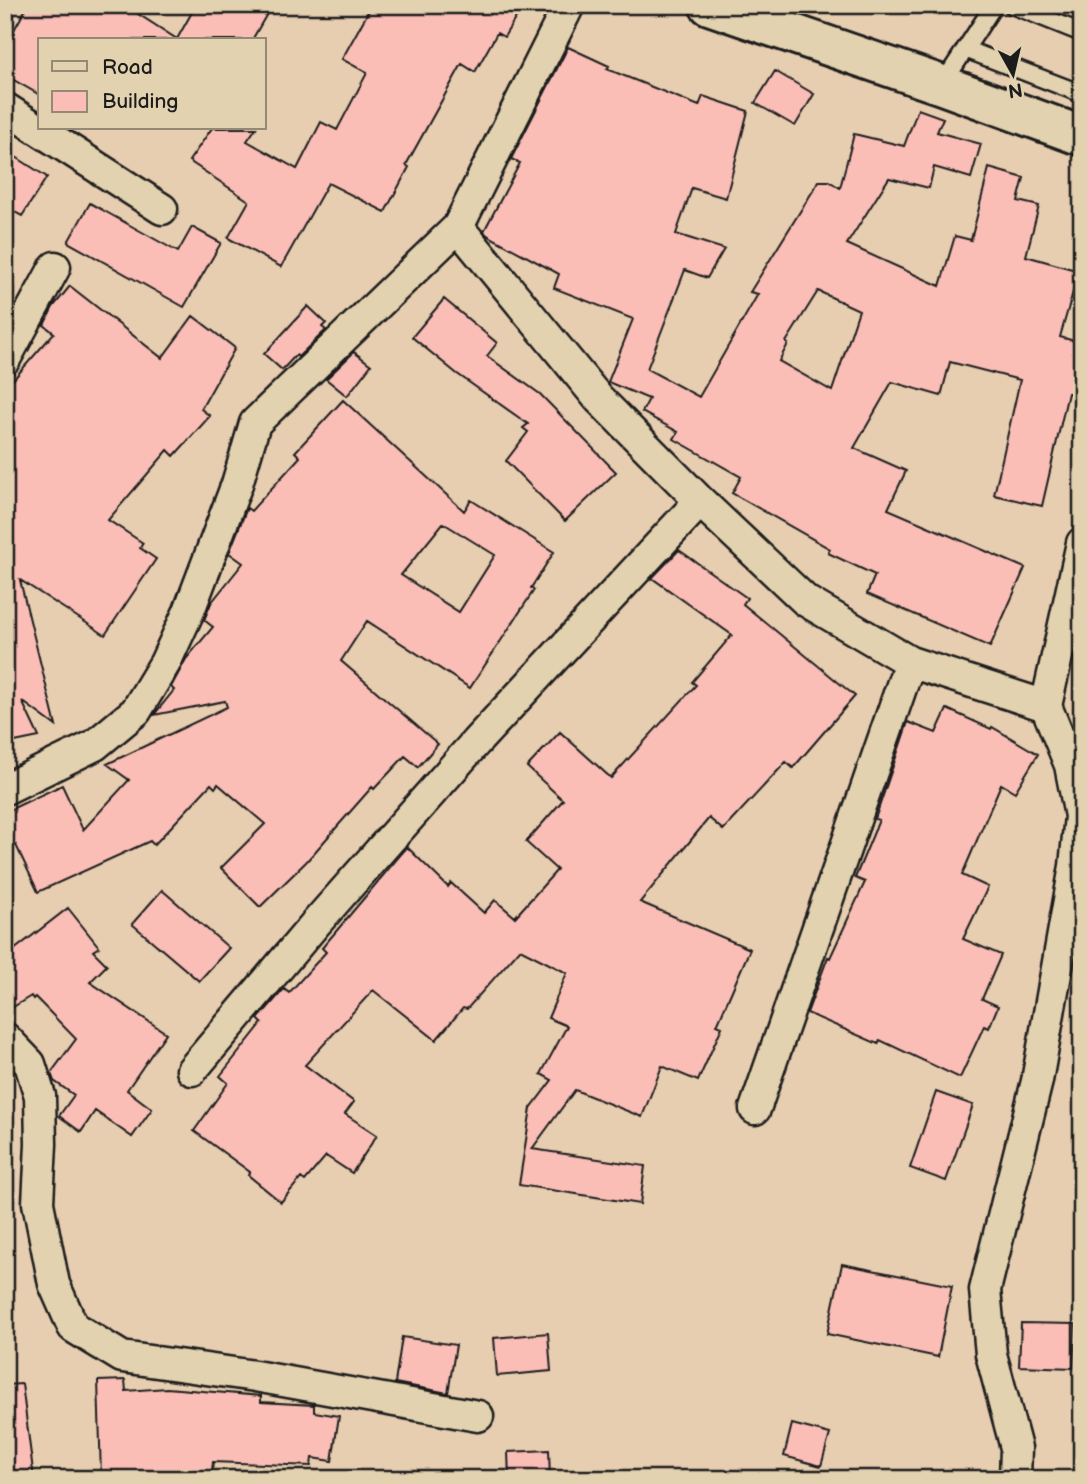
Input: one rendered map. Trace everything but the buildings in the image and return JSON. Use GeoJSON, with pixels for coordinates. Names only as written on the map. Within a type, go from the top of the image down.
{"type":"FeatureCollection","features":[{"type":"Feature","properties":{"kind":"main road"},"geometry":{"type":"LineString","coordinates":[[709,5],[770,20],[942,85],[1080,131]]}},
{"type":"Feature","properties":{"kind":"street"},"geometry":{"type":"LineString","coordinates":[[5,789],[95,744],[136,711],[165,663],[189,611],[237,484],[255,424],[458,227],[569,5]]}},
{"type":"Feature","properties":{"kind":"street"},"geometry":{"type":"LineString","coordinates":[[5,108],[38,129]]}},
{"type":"Feature","properties":{"kind":"street"},"geometry":{"type":"LineString","coordinates":[[39,130],[162,209]]}},
{"type":"Feature","properties":{"kind":"street"},"geometry":{"type":"LineString","coordinates":[[458,227],[599,399],[700,501],[806,601],[910,662],[1045,706]]}},
{"type":"Feature","properties":{"kind":"street"},"geometry":{"type":"LineString","coordinates":[[5,359],[55,267]]}},
{"type":"Feature","properties":{"kind":"street"},"geometry":{"type":"LineString","coordinates":[[192,1070],[316,923],[467,752],[700,501]]}},
{"type":"Feature","properties":{"kind":"street"},"geometry":{"type":"LineString","coordinates":[[1015,1478],[1016,1448],[991,1354],[985,1290],[1037,1081],[1075,866],[1080,816],[1070,765],[1045,706],[1082,543]]}},
{"type":"Feature","properties":{"kind":"street"},"geometry":{"type":"LineString","coordinates":[[755,1109],[910,662]]}},
{"type":"Feature","properties":{"kind":"street"},"geometry":{"type":"LineString","coordinates":[[5,1038],[30,1064],[40,1096],[41,1144],[37,1203],[54,1284],[73,1327],[122,1357],[255,1376],[478,1416]]}},
{"type":"Feature","properties":{"kind":"lane"},"geometry":{"type":"LineString","coordinates":[[942,85],[995,5]]}},
{"type":"Feature","properties":{"kind":"lane"},"geometry":{"type":"LineString","coordinates":[[1012,5],[1082,33]]}},
{"type":"Feature","properties":{"kind":"lane"},"geometry":{"type":"LineString","coordinates":[[965,49],[1082,94]]}}]}
